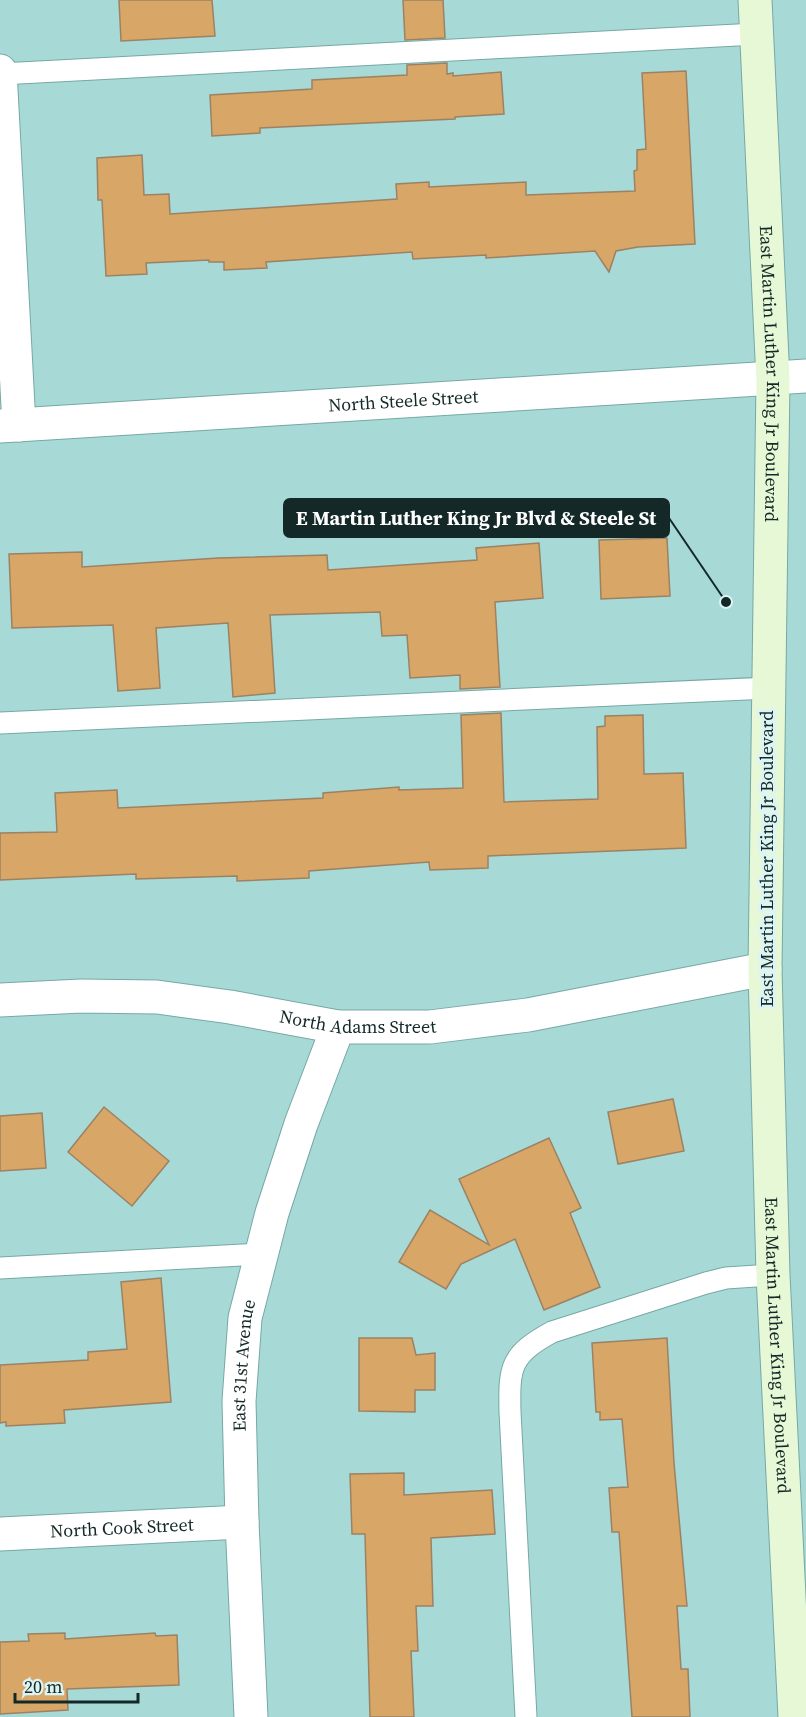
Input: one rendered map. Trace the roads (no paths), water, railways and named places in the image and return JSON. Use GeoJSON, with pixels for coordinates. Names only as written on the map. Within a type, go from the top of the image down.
{"type":"FeatureCollection","features":[{"type":"Feature","properties":{"kind":"main road","name":"East Martin Luther King Jr Boulevard"},"geometry":{"type":"LineString","coordinates":[[755,0],[772,380],[765,969],[773,1275],[795,1717]]}},
{"type":"Feature","properties":{"kind":"street"},"geometry":{"type":"LineString","coordinates":[[0,73],[9,426]]}},
{"type":"Feature","properties":{"kind":"street","name":"North Steele Street"},"geometry":{"type":"LineString","coordinates":[[9,426],[503,394],[772,380],[806,376]]}},
{"type":"Feature","properties":{"kind":"street","name":"North Adams Street"},"geometry":{"type":"LineString","coordinates":[[0,1000],[81,996],[157,997],[230,1007],[338,1027],[430,1027],[528,1015],[765,969]]}},
{"type":"Feature","properties":{"kind":"street","name":"East 31st Avenue"},"geometry":{"type":"LineString","coordinates":[[251,1717],[239,1401],[246,1318],[272,1213],[301,1124],[338,1027]]}},
{"type":"Feature","properties":{"kind":"street","name":"North Cook Street"},"geometry":{"type":"LineString","coordinates":[[0,1534],[242,1522]]}},
{"type":"Feature","properties":{"kind":"lane"},"geometry":{"type":"LineString","coordinates":[[0,73],[756,34]]}},
{"type":"Feature","properties":{"kind":"lane"},"geometry":{"type":"LineString","coordinates":[[0,723],[767,688]]}},
{"type":"Feature","properties":{"kind":"lane"},"geometry":{"type":"LineString","coordinates":[[0,1268],[261,1254]]}},
{"type":"Feature","properties":{"kind":"lane"},"geometry":{"type":"LineString","coordinates":[[526,1717],[510,1412],[509,1379],[515,1362],[530,1344],[552,1332],[706,1283],[726,1278],[773,1275]]}},
{"type":"Feature","properties":{"kind":"place","name":"E Martin Luther King Jr Blvd & Steele St"},"geometry":{"type":"Point","coordinates":[726,602]}}]}
